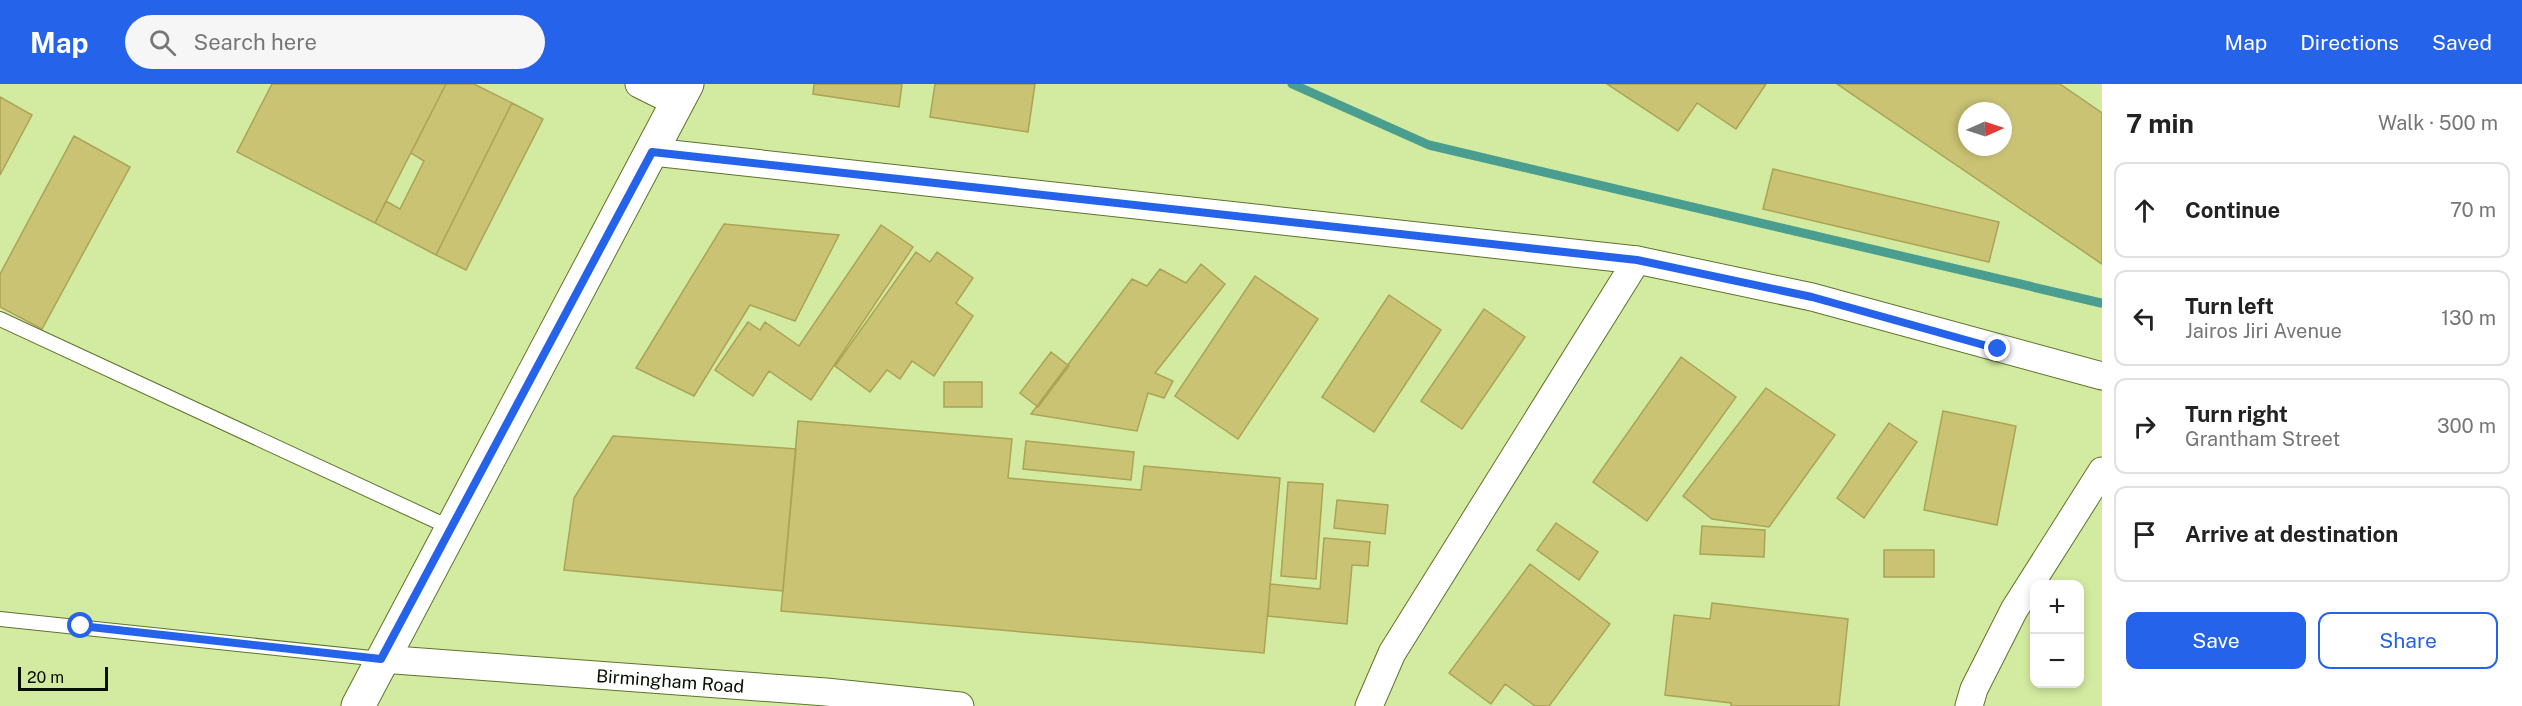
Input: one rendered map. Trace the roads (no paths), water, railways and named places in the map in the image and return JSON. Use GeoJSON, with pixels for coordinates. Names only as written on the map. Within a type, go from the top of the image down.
{"type":"FeatureCollection","features":[{"type":"Feature","properties":{"kind":"main road"},"geometry":{"type":"LineString","coordinates":[[358,706],[682,94]]}},
{"type":"Feature","properties":{"kind":"street"},"geometry":{"type":"LineString","coordinates":[[639,84],[682,94]]}},
{"type":"Feature","properties":{"kind":"street"},"geometry":{"type":"LineString","coordinates":[[652,152],[1637,260],[1812,297],[2102,376]]}},
{"type":"Feature","properties":{"kind":"street"},"geometry":{"type":"LineString","coordinates":[[1369,706],[1392,653],[1637,260]]}},
{"type":"Feature","properties":{"kind":"street"},"geometry":{"type":"LineString","coordinates":[[1969,706],[1974,689],[2014,610],[2101,473]]}},
{"type":"Feature","properties":{"kind":"street","name":"Birmingham Road"},"geometry":{"type":"LineString","coordinates":[[381,659],[825,699],[960,706]]}},
{"type":"Feature","properties":{"kind":"lane"},"geometry":{"type":"LineString","coordinates":[[0,319],[451,528]]}},
{"type":"Feature","properties":{"kind":"lane"},"geometry":{"type":"LineString","coordinates":[[0,619],[381,659]]}},
{"type":"Feature","properties":{"kind":"waterway"},"geometry":{"type":"LineString","coordinates":[[1292,84],[1429,145],[2101,303]]}}]}
